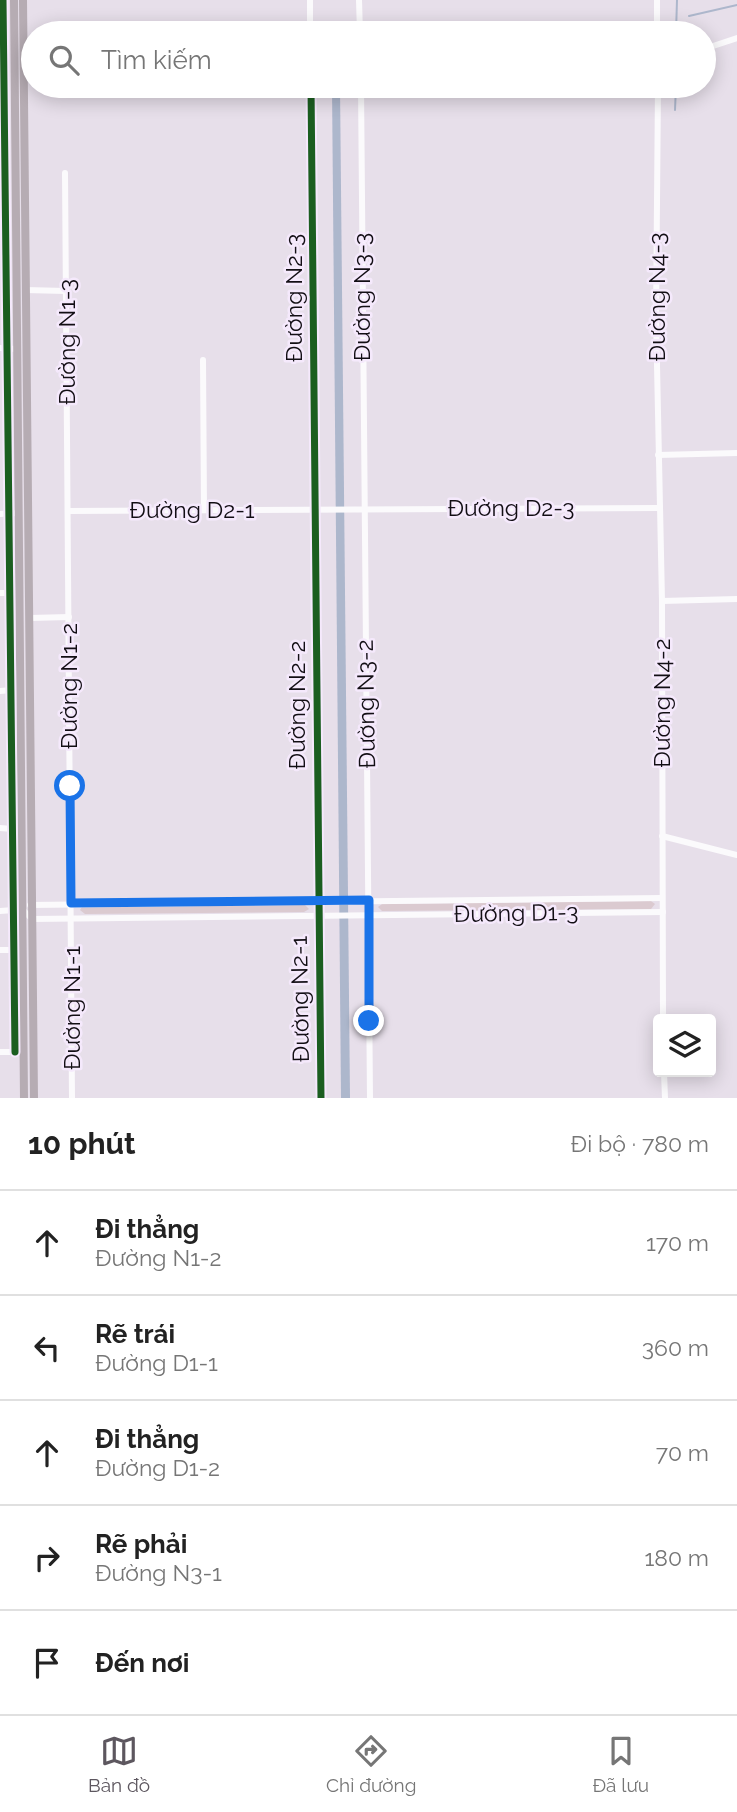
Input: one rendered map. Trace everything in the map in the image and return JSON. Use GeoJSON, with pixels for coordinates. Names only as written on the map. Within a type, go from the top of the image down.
{"type":"FeatureCollection","features":[{"type":"Feature","properties":{"kind":"main road"},"geometry":{"type":"LineString","coordinates":[[14,0],[8,349],[23,910],[19,1052],[24,1098]]}},
{"type":"Feature","properties":{"kind":"main road"},"geometry":{"type":"LineString","coordinates":[[23,0],[23,21]]}},
{"type":"Feature","properties":{"kind":"main road"},"geometry":{"type":"LineString","coordinates":[[24,98],[34,1098]]}},
{"type":"Feature","properties":{"kind":"main road"},"geometry":{"type":"LineString","coordinates":[[15,594],[30,594]]}},
{"type":"Feature","properties":{"kind":"street"},"geometry":{"type":"LineString","coordinates":[[0,514],[14,514],[4,295],[3,0]]}},
{"type":"Feature","properties":{"kind":"street"},"geometry":{"type":"LineString","coordinates":[[310,0],[310,21]]}},
{"type":"Feature","properties":{"kind":"street"},"geometry":{"type":"LineString","coordinates":[[359,0],[360,21]]}},
{"type":"Feature","properties":{"kind":"street"},"geometry":{"type":"LineString","coordinates":[[657,0],[657,21]]}},
{"type":"Feature","properties":{"kind":"street"},"geometry":{"type":"LineString","coordinates":[[716,45],[737,38]]}},
{"type":"Feature","properties":{"kind":"street","name":"Đường N2-3"},"geometry":{"type":"LineString","coordinates":[[311,98],[315,509]]}},
{"type":"Feature","properties":{"kind":"street","name":"Đường N3-3"},"geometry":{"type":"LineString","coordinates":[[361,98],[364,509]]}},
{"type":"Feature","properties":{"kind":"street","name":"Đường N4-3"},"geometry":{"type":"LineString","coordinates":[[658,98],[656,318],[659,508]]}},
{"type":"Feature","properties":{"kind":"street","name":"Đường N1-3"},"geometry":{"type":"LineString","coordinates":[[65,173],[68,511]]}},
{"type":"Feature","properties":{"kind":"street"},"geometry":{"type":"LineString","coordinates":[[26,290],[66,290]]}},
{"type":"Feature","properties":{"kind":"street"},"geometry":{"type":"LineString","coordinates":[[203,360],[204,510]]}},
{"type":"Feature","properties":{"kind":"street"},"geometry":{"type":"LineString","coordinates":[[0,426],[9,426]]}},
{"type":"Feature","properties":{"kind":"street"},"geometry":{"type":"LineString","coordinates":[[658,455],[737,453]]}},
{"type":"Feature","properties":{"kind":"street","name":"Đường D2-3"},"geometry":{"type":"LineString","coordinates":[[315,509],[659,508]]}},
{"type":"Feature","properties":{"kind":"street","name":"Đường N4-2"},"geometry":{"type":"LineString","coordinates":[[659,508],[662,601],[663,1014]]}},
{"type":"Feature","properties":{"kind":"street","name":"Đường D2-1"},"geometry":{"type":"LineString","coordinates":[[68,511],[315,509]]}},
{"type":"Feature","properties":{"kind":"street","name":"Đường N2-2"},"geometry":{"type":"LineString","coordinates":[[315,509],[318,900]]}},
{"type":"Feature","properties":{"kind":"street","name":"Đường N3-2"},"geometry":{"type":"LineString","coordinates":[[364,509],[370,1098]]}},
{"type":"Feature","properties":{"kind":"street","name":"Đường N1-2"},"geometry":{"type":"LineString","coordinates":[[68,511],[71,918]]}},
{"type":"Feature","properties":{"kind":"street"},"geometry":{"type":"LineString","coordinates":[[0,593],[15,594],[12,910],[19,1052],[0,1052]]}},
{"type":"Feature","properties":{"kind":"street"},"geometry":{"type":"LineString","coordinates":[[662,601],[737,599]]}},
{"type":"Feature","properties":{"kind":"street"},"geometry":{"type":"LineString","coordinates":[[30,618],[69,617]]}},
{"type":"Feature","properties":{"kind":"street"},"geometry":{"type":"LineString","coordinates":[[0,691],[12,690]]}},
{"type":"Feature","properties":{"kind":"street"},"geometry":{"type":"LineString","coordinates":[[0,828],[12,829]]}},
{"type":"Feature","properties":{"kind":"street"},"geometry":{"type":"LineString","coordinates":[[662,836],[737,855]]}},
{"type":"Feature","properties":{"kind":"street","name":"Đường D1-3"},"geometry":{"type":"LineString","coordinates":[[32,903],[662,898]]}},
{"type":"Feature","properties":{"kind":"street","name":"Đường N2-1"},"geometry":{"type":"LineString","coordinates":[[318,900],[321,1098]]}},
{"type":"Feature","properties":{"kind":"street"},"geometry":{"type":"LineString","coordinates":[[0,911],[23,910],[32,903]]}},
{"type":"Feature","properties":{"kind":"street"},"geometry":{"type":"LineString","coordinates":[[23,910],[32,919]]}},
{"type":"Feature","properties":{"kind":"street","name":"Đường D1-3"},"geometry":{"type":"LineString","coordinates":[[32,919],[663,912]]}},
{"type":"Feature","properties":{"kind":"street","name":"Đường N1-1"},"geometry":{"type":"LineString","coordinates":[[71,918],[72,1098]]}},
{"type":"Feature","properties":{"kind":"street"},"geometry":{"type":"LineString","coordinates":[[0,950],[13,950]]}},
{"type":"Feature","properties":{"kind":"street"},"geometry":{"type":"LineString","coordinates":[[664,1077],[665,1098]]}},
{"type":"Feature","properties":{"kind":"shaded area"},"geometry":{"type":"Polygon","coordinates":[[[651,901],[655,904],[651,909],[382,911],[378,907],[382,904],[651,901]]]}},
{"type":"Feature","properties":{"kind":"shaded area"},"geometry":{"type":"Polygon","coordinates":[[[305,905],[309,909],[304,912],[85,914],[80,910],[82,907],[305,905]]]}},
{"type":"Feature","properties":{"kind":"water"},"geometry":{"type":"Polygon","coordinates":[[[332,98],[340,98],[350,1098],[341,1098],[332,98]]]}},
{"type":"Feature","properties":{"kind":"waterway"},"geometry":{"type":"LineString","coordinates":[[676,21],[677,0]]}},
{"type":"Feature","properties":{"kind":"waterway"},"geometry":{"type":"LineString","coordinates":[[689,16],[737,5]]}},
{"type":"Feature","properties":{"kind":"waterway"},"geometry":{"type":"LineString","coordinates":[[675,110],[676,98]]}},
{"type":"Feature","properties":{"kind":"cycle path"},"geometry":{"type":"LineString","coordinates":[[3,0],[15,1052]]}},
{"type":"Feature","properties":{"kind":"cycle path"},"geometry":{"type":"LineString","coordinates":[[311,98],[321,1098]]}},
{"type":"Feature","properties":{"kind":"route"},"geometry":{"type":"LineString","coordinates":[[70,786],[71,903],[369,900],[369,1021]]}}]}
